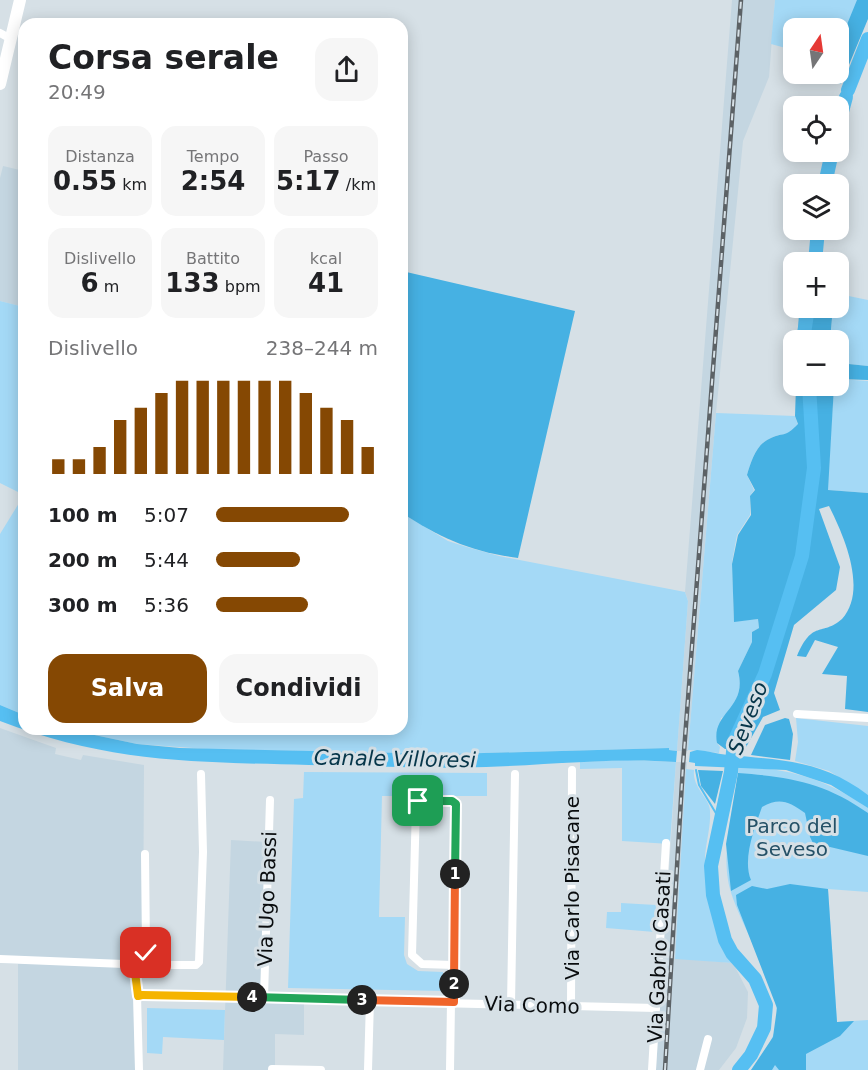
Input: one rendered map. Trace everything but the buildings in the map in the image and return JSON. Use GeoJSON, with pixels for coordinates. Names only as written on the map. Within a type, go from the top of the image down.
{"type":"FeatureCollection","features":[{"type":"Feature","properties":{"kind":"main road"},"geometry":{"type":"LineString","coordinates":[[0,84],[5,36],[20,0]]}},
{"type":"Feature","properties":{"kind":"street"},"geometry":{"type":"LineString","coordinates":[[797,714],[868,718]]}},
{"type":"Feature","properties":{"kind":"street","name":"Via Carlo Pisacane"},"geometry":{"type":"LineString","coordinates":[[571,1006],[572,770]]}},
{"type":"Feature","properties":{"kind":"street"},"geometry":{"type":"LineString","coordinates":[[0,959],[118,963],[138,968],[196,965],[199,962],[203,852],[201,774]]}},
{"type":"Feature","properties":{"kind":"street"},"geometry":{"type":"LineString","coordinates":[[511,1004],[515,774]]}},
{"type":"Feature","properties":{"kind":"street","name":"Via Ugo Bassi"},"geometry":{"type":"LineString","coordinates":[[264,997],[270,800]]}},
{"type":"Feature","properties":{"kind":"street"},"geometry":{"type":"LineString","coordinates":[[450,1070],[454,965],[455,802],[420,801],[416,805],[412,950],[417,962],[454,965]]}},
{"type":"Feature","properties":{"kind":"street","name":"Via Gabrio Casati"},"geometry":{"type":"LineString","coordinates":[[652,1070],[666,843]]}},
{"type":"Feature","properties":{"kind":"street"},"geometry":{"type":"LineString","coordinates":[[139,1070],[138,968],[146,949],[146,854]]}},
{"type":"Feature","properties":{"kind":"street","name":"Via Como"},"geometry":{"type":"LineString","coordinates":[[138,996],[264,997],[656,1008]]}},
{"type":"Feature","properties":{"kind":"street"},"geometry":{"type":"LineString","coordinates":[[369,1070],[370,1000]]}},
{"type":"Feature","properties":{"kind":"street"},"geometry":{"type":"LineString","coordinates":[[700,1070],[708,1039]]}},
{"type":"Feature","properties":{"kind":"street"},"geometry":{"type":"LineString","coordinates":[[272,1069],[321,1070]]}},
{"type":"Feature","properties":{"kind":"shaded area"},"geometry":{"type":"Polygon","coordinates":[[[732,0],[775,0],[769,77],[743,141],[716,413],[688,751],[677,751],[688,601],[685,592],[732,0]]]}},
{"type":"Feature","properties":{"kind":"shaded area"},"geometry":{"type":"Polygon","coordinates":[[[857,0],[868,0],[868,19],[849,65],[849,20],[857,0]]]}},
{"type":"Feature","properties":{"kind":"shaded area"},"geometry":{"type":"Polygon","coordinates":[[[3,166],[18,170],[18,306],[0,301],[0,178],[3,166]]]}},
{"type":"Feature","properties":{"kind":"shaded area"},"geometry":{"type":"Polygon","coordinates":[[[408,272],[575,311],[518,558],[471,548],[430,530],[408,517],[408,272]]]}},
{"type":"Feature","properties":{"kind":"shaded area"},"geometry":{"type":"Polygon","coordinates":[[[799,318],[832,318],[831,330],[798,330],[799,318]]]}},
{"type":"Feature","properties":{"kind":"shaded area"},"geometry":{"type":"Polygon","coordinates":[[[849,364],[868,366],[868,380],[849,379],[849,364]]]}},
{"type":"Feature","properties":{"kind":"shaded area"},"geometry":{"type":"Polygon","coordinates":[[[796,396],[833,396],[828,490],[868,493],[868,712],[845,709],[847,676],[822,674],[838,647],[815,640],[806,657],[797,656],[808,637],[842,619],[850,607],[853,593],[853,578],[847,547],[829,506],[819,509],[840,567],[836,590],[794,625],[774,693],[780,710],[763,717],[745,749],[725,749],[717,743],[719,724],[738,694],[740,684],[738,671],[752,642],[752,632],[759,628],[758,619],[734,622],[732,564],[738,535],[751,515],[750,496],[755,490],[747,475],[761,445],[769,439],[790,432],[798,424],[795,416],[796,396]]]}},
{"type":"Feature","properties":{"kind":"shaded area"},"geometry":{"type":"Polygon","coordinates":[[[785,718],[789,719],[793,734],[790,760],[751,755],[765,725],[785,718]]]}},
{"type":"Feature","properties":{"kind":"shaded area"},"geometry":{"type":"Polygon","coordinates":[[[0,728],[56,748],[55,754],[81,760],[83,755],[144,765],[143,955],[131,971],[134,996],[135,1070],[18,1070],[18,964],[0,963],[0,728]]]}},
{"type":"Feature","properties":{"kind":"shaded area"},"geometry":{"type":"Polygon","coordinates":[[[676,762],[687,762],[675,958],[733,963],[748,992],[747,1018],[736,1048],[719,1070],[656,1070],[676,762]]]}},
{"type":"Feature","properties":{"kind":"shaded area"},"geometry":{"type":"Polygon","coordinates":[[[698,770],[723,771],[715,804],[701,786],[698,770]]]}},
{"type":"Feature","properties":{"kind":"shaded area"},"geometry":{"type":"Polygon","coordinates":[[[738,773],[806,783],[836,794],[868,813],[868,856],[830,847],[817,851],[810,837],[805,813],[784,802],[774,802],[762,807],[753,833],[748,863],[751,880],[731,891],[726,844],[738,773]]]}},
{"type":"Feature","properties":{"kind":"shaded area"},"geometry":{"type":"Polygon","coordinates":[[[231,840],[267,842],[262,999],[304,1001],[304,1035],[275,1034],[275,1066],[269,1070],[223,1070],[231,840]]]}},
{"type":"Feature","properties":{"kind":"shaded area"},"geometry":{"type":"Polygon","coordinates":[[[790,884],[828,889],[837,1022],[854,1021],[840,1036],[806,1054],[806,1070],[779,1070],[775,1065],[772,1070],[751,1070],[773,1037],[777,1008],[737,905],[736,895],[752,886],[767,889],[790,884]]]}},
{"type":"Feature","properties":{"kind":"green space"},"geometry":{"type":"Polygon","coordinates":[[[775,0],[868,0],[849,40],[849,18],[783,18],[783,47],[771,44],[775,0]]]}},
{"type":"Feature","properties":{"kind":"green space"},"geometry":{"type":"Polygon","coordinates":[[[849,296],[868,300],[868,366],[849,364],[849,330],[831,330],[832,318],[849,318],[849,296]]]}},
{"type":"Feature","properties":{"kind":"green space"},"geometry":{"type":"Polygon","coordinates":[[[0,301],[18,306],[18,492],[0,483],[0,301]]]}},
{"type":"Feature","properties":{"kind":"green space"},"geometry":{"type":"Polygon","coordinates":[[[849,380],[868,381],[868,493],[827,490],[833,396],[849,396],[849,380]]]}},
{"type":"Feature","properties":{"kind":"green space"},"geometry":{"type":"Polygon","coordinates":[[[716,413],[795,416],[798,425],[786,434],[764,442],[755,454],[747,475],[754,490],[750,496],[750,515],[737,535],[732,562],[734,621],[758,619],[759,628],[752,632],[752,642],[738,671],[740,683],[734,705],[727,716],[721,718],[717,743],[720,747],[719,753],[688,750],[716,413]]]}},
{"type":"Feature","properties":{"kind":"green space"},"geometry":{"type":"Polygon","coordinates":[[[18,505],[18,712],[0,705],[0,534],[18,505]]]}},
{"type":"Feature","properties":{"kind":"green space"},"geometry":{"type":"Polygon","coordinates":[[[408,517],[448,541],[499,556],[685,592],[688,601],[677,751],[669,750],[669,748],[449,754],[207,749],[137,744],[94,735],[408,735],[408,517]]]}},
{"type":"Feature","properties":{"kind":"green space"},"geometry":{"type":"Polygon","coordinates":[[[796,718],[868,726],[868,795],[829,771],[795,761],[798,742],[796,718]]]}},
{"type":"Feature","properties":{"kind":"green space"},"geometry":{"type":"Polygon","coordinates":[[[628,760],[676,762],[670,844],[622,841],[622,768],[580,769],[580,762],[628,760]]]}},
{"type":"Feature","properties":{"kind":"green space","name":"Parco del Seveso"},"geometry":{"type":"Polygon","coordinates":[[[739,766],[775,770],[807,777],[837,789],[868,808],[868,892],[828,889],[837,1022],[868,1020],[868,1070],[751,1070],[772,1039],[776,1027],[777,1011],[766,974],[739,914],[728,880],[728,837],[739,766]]]}},
{"type":"Feature","properties":{"kind":"green space"},"geometry":{"type":"Polygon","coordinates":[[[686,769],[694,770],[698,787],[709,806],[710,822],[705,857],[707,885],[716,925],[733,963],[675,959],[686,769]]]}},
{"type":"Feature","properties":{"kind":"green space"},"geometry":{"type":"Polygon","coordinates":[[[304,772],[487,773],[487,796],[382,796],[379,917],[405,917],[404,955],[407,964],[418,971],[443,972],[444,991],[288,988],[294,799],[303,798],[304,772]]]}},
{"type":"Feature","properties":{"kind":"green space"},"geometry":{"type":"Polygon","coordinates":[[[621,903],[656,905],[655,932],[606,928],[607,912],[621,912],[621,903]]]}},
{"type":"Feature","properties":{"kind":"green space"},"geometry":{"type":"Polygon","coordinates":[[[147,1008],[225,1010],[224,1040],[163,1037],[162,1054],[147,1053],[147,1008]]]}},
{"type":"Feature","properties":{"kind":"water","name":"Canale Villoresi"},"geometry":{"type":"Polygon","coordinates":[[[0,705],[18,712],[18,727],[0,721],[0,705]]]}},
{"type":"Feature","properties":{"kind":"water","name":"Canale Villoresi"},"geometry":{"type":"Polygon","coordinates":[[[40,735],[94,735],[137,744],[180,748],[449,754],[669,748],[669,750],[677,751],[676,762],[606,761],[420,768],[190,761],[116,753],[40,735]]]}},
{"type":"Feature","properties":{"kind":"water"},"geometry":{"type":"Polygon","coordinates":[[[697,750],[784,761],[818,768],[851,783],[868,795],[868,808],[831,785],[786,770],[695,766],[695,763],[689,762],[690,752],[697,750]]]}},
{"type":"Feature","properties":{"kind":"waterway","name":"Seveso"},"geometry":{"type":"LineString","coordinates":[[848,90],[868,39]]}},
{"type":"Feature","properties":{"kind":"waterway","name":"Seveso"},"geometry":{"type":"LineString","coordinates":[[827,174],[830,162]]}},
{"type":"Feature","properties":{"kind":"waterway","name":"Seveso"},"geometry":{"type":"LineString","coordinates":[[816,252],[817,240]]}},
{"type":"Feature","properties":{"kind":"waterway","name":"Seveso"},"geometry":{"type":"LineString","coordinates":[[805,330],[806,318]]}},
{"type":"Feature","properties":{"kind":"waterway","name":"Seveso"},"geometry":{"type":"LineString","coordinates":[[739,1070],[751,1055],[764,1028],[766,1005],[755,979],[732,953],[725,940],[713,895],[711,866],[731,772],[734,742],[765,674],[802,556],[814,468],[810,396]]}},
{"type":"Feature","properties":{"kind":"waterway"},"geometry":{"type":"LineString","coordinates":[[696,770],[699,785],[720,820]]}},
{"type":"Feature","properties":{"kind":"railway"},"geometry":{"type":"LineString","coordinates":[[665,1070],[683,765],[741,0]]}},
{"type":"Feature","properties":{"kind":"route"},"geometry":{"type":"LineString","coordinates":[[146,953],[143,962],[135,972],[138,996],[183,995],[454,1002],[457,805],[452,801],[418,801]]}}]}
